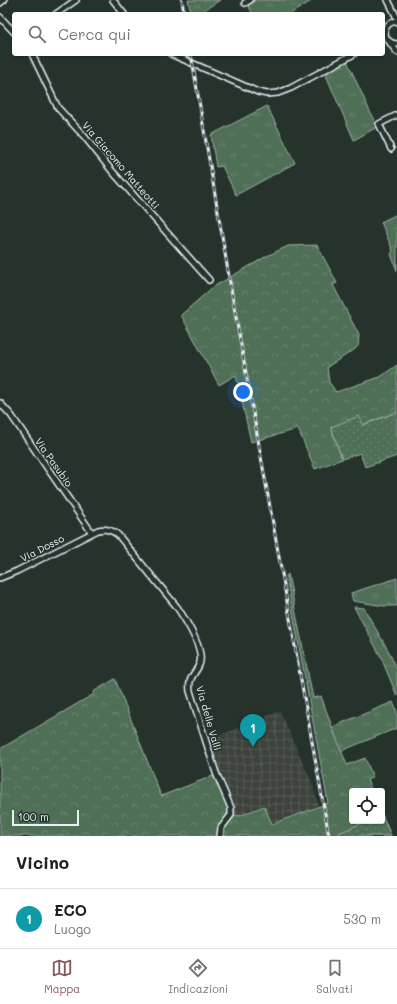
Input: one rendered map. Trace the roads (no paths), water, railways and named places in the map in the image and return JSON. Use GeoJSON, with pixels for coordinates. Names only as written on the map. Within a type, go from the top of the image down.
{"type":"FeatureCollection","features":[{"type":"Feature","properties":{"kind":"street"},"geometry":{"type":"LineString","coordinates":[[0,3],[4,0]]}},
{"type":"Feature","properties":{"kind":"street"},"geometry":{"type":"LineString","coordinates":[[59,12],[76,0]]}},
{"type":"Feature","properties":{"kind":"street"},"geometry":{"type":"LineString","coordinates":[[112,0],[122,12]]}},
{"type":"Feature","properties":{"kind":"street"},"geometry":{"type":"LineString","coordinates":[[388,0],[397,18]]}},
{"type":"Feature","properties":{"kind":"street"},"geometry":{"type":"LineString","coordinates":[[385,32],[392,9]]}},
{"type":"Feature","properties":{"kind":"street"},"geometry":{"type":"LineString","coordinates":[[0,17],[12,30]]}},
{"type":"Feature","properties":{"kind":"street"},"geometry":{"type":"LineString","coordinates":[[388,24],[397,21]]}},
{"type":"Feature","properties":{"kind":"street"},"geometry":{"type":"LineString","coordinates":[[387,41],[397,44]]}},
{"type":"Feature","properties":{"kind":"street"},"geometry":{"type":"LineString","coordinates":[[387,41],[397,52]]}},
{"type":"Feature","properties":{"kind":"street","name":"Via Giacomo Matteotti"},"geometry":{"type":"LineString","coordinates":[[33,56],[58,108],[209,280]]}},
{"type":"Feature","properties":{"kind":"street"},"geometry":{"type":"LineString","coordinates":[[176,56],[258,92],[267,94],[278,93],[291,88],[350,56]]}},
{"type":"Feature","properties":{"kind":"street"},"geometry":{"type":"LineString","coordinates":[[391,149],[379,124],[397,115]]}},
{"type":"Feature","properties":{"kind":"street","name":"Via Pasubio"},"geometry":{"type":"LineString","coordinates":[[0,403],[11,415],[92,533]]}},
{"type":"Feature","properties":{"kind":"street","name":"Via delle Valli"},"geometry":{"type":"LineString","coordinates":[[92,533],[105,528],[114,532],[118,536],[177,607],[200,650],[201,659],[192,675],[189,685],[216,773],[231,808],[231,815],[221,828],[220,836]]}},
{"type":"Feature","properties":{"kind":"street","name":"Via Dosso"},"geometry":{"type":"LineString","coordinates":[[0,578],[92,533]]}},
{"type":"Feature","properties":{"kind":"railway"},"geometry":{"type":"LineString","coordinates":[[182,0],[184,12]]}},
{"type":"Feature","properties":{"kind":"railway"},"geometry":{"type":"LineString","coordinates":[[191,56],[234,306],[329,836]]}},
{"type":"Feature","properties":{"kind":"place","name":"ECO"},"geometry":{"type":"Point","coordinates":[253,747]}}]}
